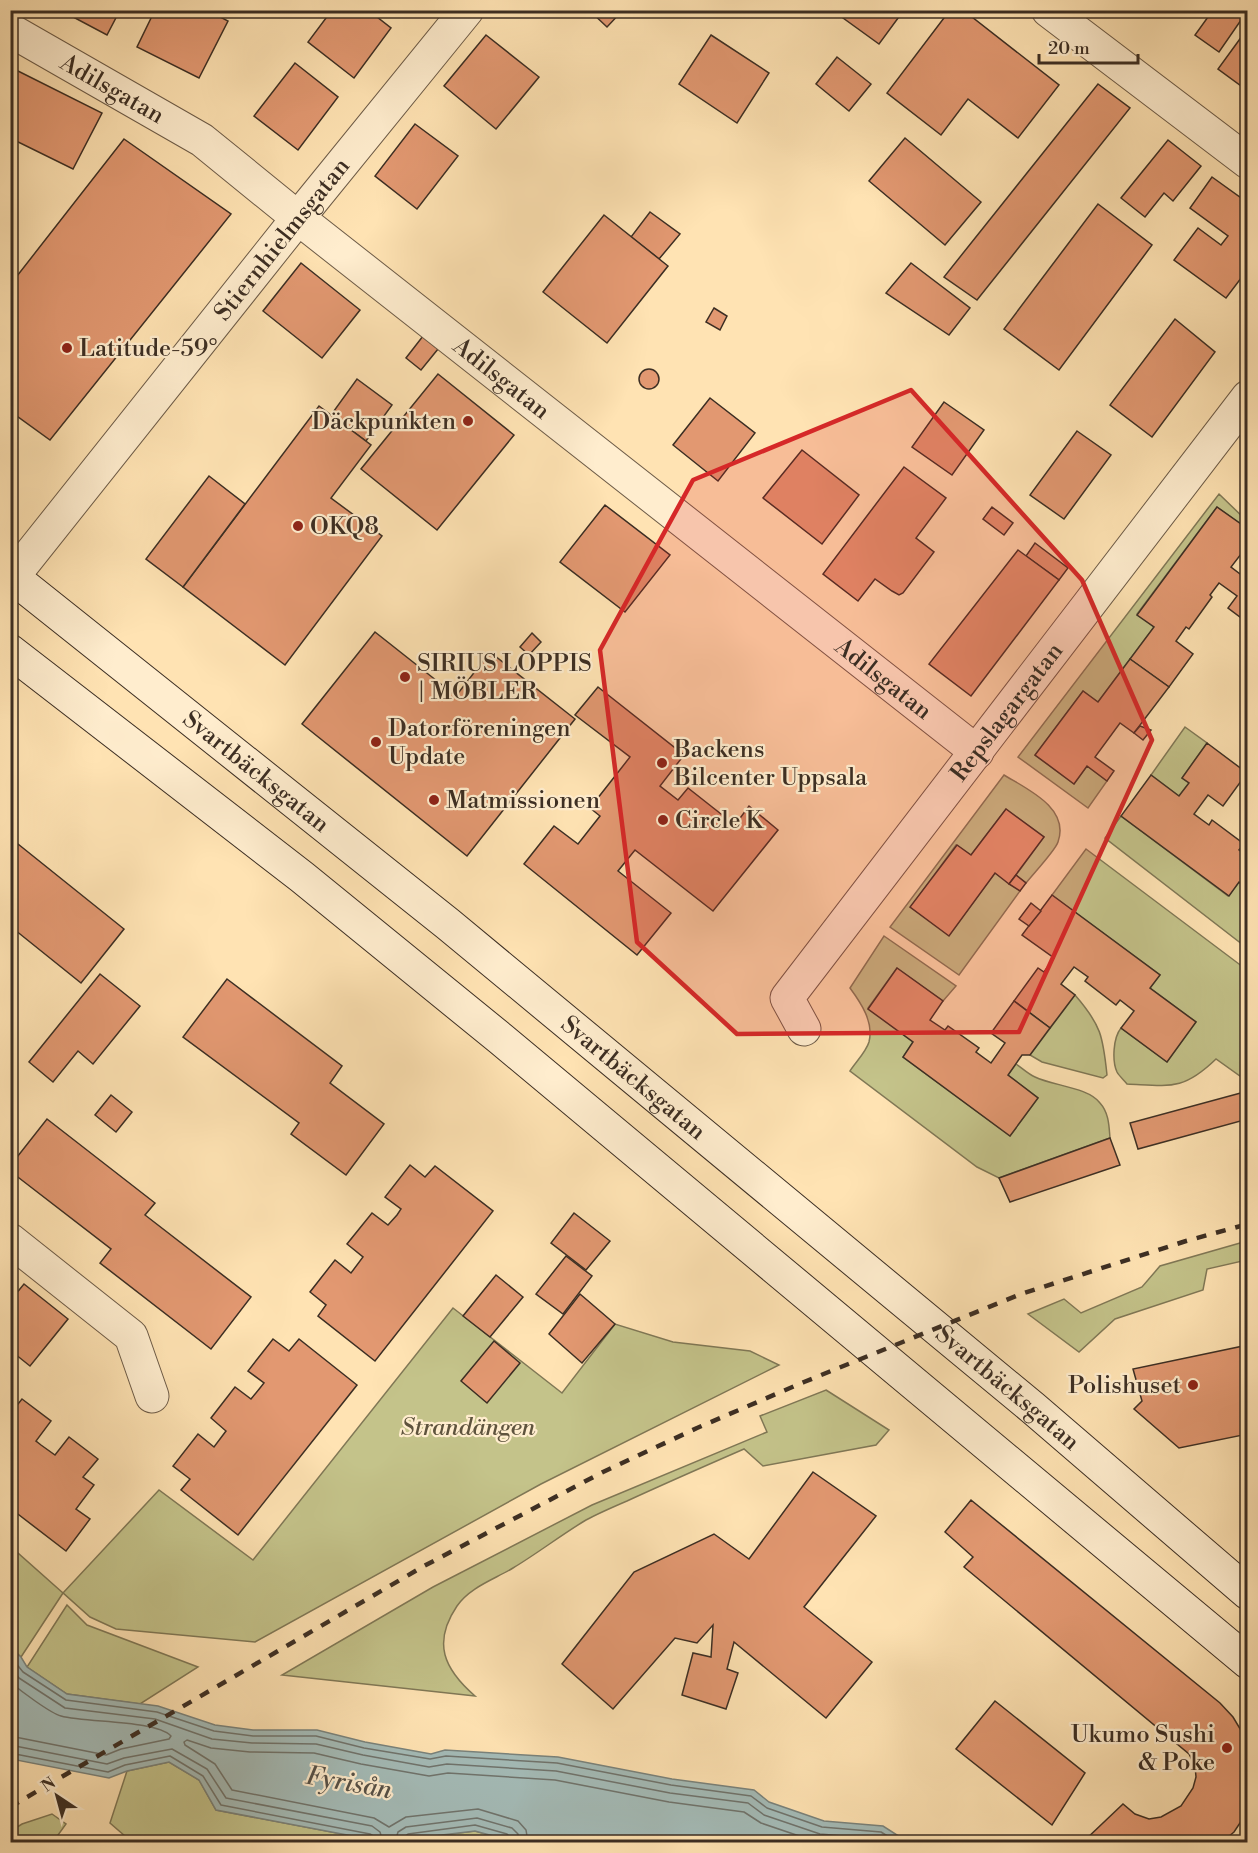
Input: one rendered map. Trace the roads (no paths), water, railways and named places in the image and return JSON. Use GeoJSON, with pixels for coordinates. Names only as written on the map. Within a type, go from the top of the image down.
{"type":"FeatureCollection","features":[{"type":"Feature","properties":{"kind":"street","name":"Stiernhielmsgatan"},"geometry":{"type":"LineString","coordinates":[[11,577],[467,10]]}},
{"type":"Feature","properties":{"kind":"street"},"geometry":{"type":"LineString","coordinates":[[1048,10],[1248,162]]}},
{"type":"Feature","properties":{"kind":"street","name":"Adilsgatan"},"geometry":{"type":"LineString","coordinates":[[10,30],[202,140],[977,752]]}},
{"type":"Feature","properties":{"kind":"street","name":"Repslagargatan"},"geometry":{"type":"LineString","coordinates":[[804,1029],[788,998],[1248,397]]}},
{"type":"Feature","properties":{"kind":"street","name":"Svartbäcksgatan"},"geometry":{"type":"LineString","coordinates":[[11,577],[476,947],[1033,1408],[1248,1593]]}},
{"type":"Feature","properties":{"kind":"street"},"geometry":{"type":"LineString","coordinates":[[10,651],[302,877],[474,1017],[1248,1662]]}},
{"type":"Feature","properties":{"kind":"street"},"geometry":{"type":"LineString","coordinates":[[10,1240],[131,1336],[152,1396]]}},
{"type":"Feature","properties":{"kind":"water","name":"Fyrisån"},"geometry":{"type":"Polygon","coordinates":[[[11,1648],[21,1657],[27,1667],[67,1694],[158,1706],[215,1725],[253,1730],[317,1730],[365,1742],[431,1754],[445,1750],[558,1757],[672,1779],[754,1790],[769,1802],[824,1821],[883,1826],[908,1842],[515,1842],[475,1831],[384,1842],[216,1810],[199,1780],[169,1762],[127,1771],[109,1778],[11,1759],[11,1648]]]}},
{"type":"Feature","properties":{"kind":"railway"},"geometry":{"type":"LineString","coordinates":[[10,1807],[424,1566],[603,1472],[804,1382],[1021,1294],[1186,1241],[1248,1224]]}},
{"type":"Feature","properties":{"kind":"place","name":"Latitude-59°"},"geometry":{"type":"Point","coordinates":[67,348]}},
{"type":"Feature","properties":{"kind":"place","name":"Däckpunkten"},"geometry":{"type":"Point","coordinates":[468,421]}},
{"type":"Feature","properties":{"kind":"place","name":"OKQ8"},"geometry":{"type":"Point","coordinates":[298,526]}},
{"type":"Feature","properties":{"kind":"place","name":"SIRIUS LOPPIS | MÖBLER"},"geometry":{"type":"Point","coordinates":[405,677]}},
{"type":"Feature","properties":{"kind":"place","name":"Datorföreningen Update"},"geometry":{"type":"Point","coordinates":[376,742]}},
{"type":"Feature","properties":{"kind":"place","name":"Backens Bilcenter Uppsala"},"geometry":{"type":"Point","coordinates":[662,763]}},
{"type":"Feature","properties":{"kind":"place","name":"Matmissionen"},"geometry":{"type":"Point","coordinates":[434,800]}},
{"type":"Feature","properties":{"kind":"place","name":"Circle K"},"geometry":{"type":"Point","coordinates":[663,820]}},
{"type":"Feature","properties":{"kind":"place","name":"Polishuset"},"geometry":{"type":"Point","coordinates":[1193,1385]}},
{"type":"Feature","properties":{"kind":"place","name":"Ukumo Sushi & Poke"},"geometry":{"type":"Point","coordinates":[1227,1748]}},
{"type":"Feature","properties":{"kind":"park label","name":"Strandängen"},"geometry":{"type":"Point","coordinates":[468,1427]}}]}
